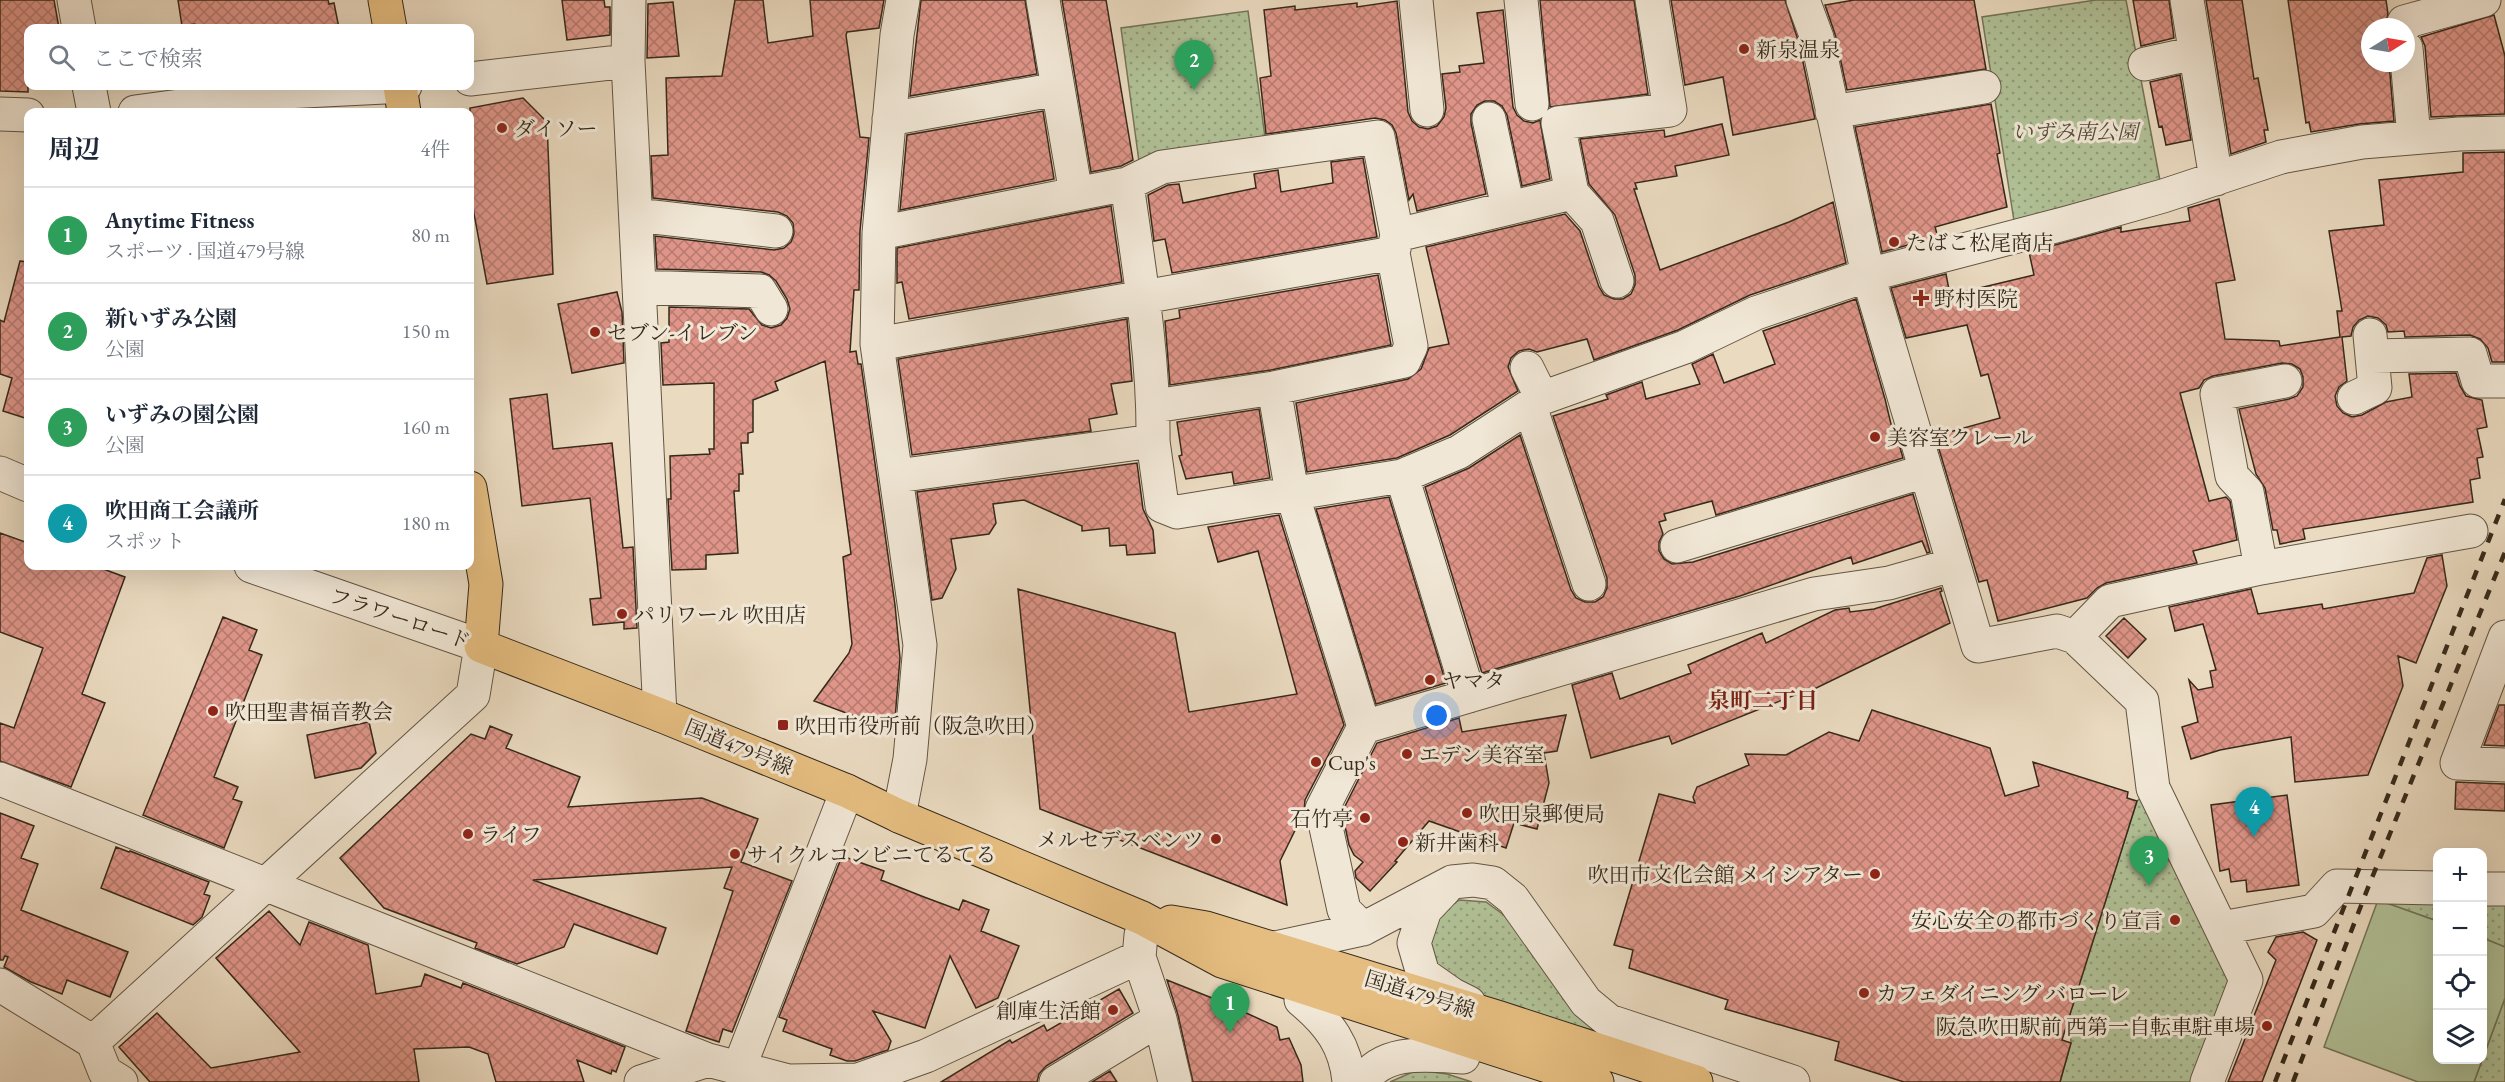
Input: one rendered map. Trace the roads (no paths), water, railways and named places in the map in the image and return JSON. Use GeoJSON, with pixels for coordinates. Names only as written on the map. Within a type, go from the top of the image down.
{"type":"FeatureCollection","features":[{"type":"Feature","properties":{"kind":"highway"},"geometry":{"type":"LineString","coordinates":[[385,0],[389,24]]}},
{"type":"Feature","properties":{"kind":"highway"},"geometry":{"type":"LineString","coordinates":[[401,90],[403,108]]}},
{"type":"Feature","properties":{"kind":"highway"},"geometry":{"type":"LineString","coordinates":[[474,512],[486,584],[481,646]]}},
{"type":"Feature","properties":{"kind":"highway","name":"国道479号線"},"geometry":{"type":"LineString","coordinates":[[481,646],[847,791],[899,816],[1142,918],[1222,961],[1597,1082]]}},
{"type":"Feature","properties":{"kind":"highway","name":"国道479号線"},"geometry":{"type":"LineString","coordinates":[[1142,918],[1206,928],[1500,1018],[1696,1082]]}},
{"type":"Feature","properties":{"kind":"highway"},"geometry":{"type":"LineString","coordinates":[[1222,961],[1301,1000],[1536,1082]]}},
{"type":"Feature","properties":{"kind":"street"},"geometry":{"type":"LineString","coordinates":[[74,0],[78,24]]}},
{"type":"Feature","properties":{"kind":"street"},"geometry":{"type":"LineString","coordinates":[[629,0],[628,61],[660,715]]}},
{"type":"Feature","properties":{"kind":"street"},"geometry":{"type":"LineString","coordinates":[[899,816],[910,759],[920,645],[878,344],[879,233],[897,35],[903,0]]}},
{"type":"Feature","properties":{"kind":"street"},"geometry":{"type":"LineString","coordinates":[[1043,0],[1076,194]]}},
{"type":"Feature","properties":{"kind":"street"},"geometry":{"type":"LineString","coordinates":[[1416,0],[1427,110]]}},
{"type":"Feature","properties":{"kind":"street"},"geometry":{"type":"LineString","coordinates":[[1521,0],[1532,104]]}},
{"type":"Feature","properties":{"kind":"street"},"geometry":{"type":"LineString","coordinates":[[1617,281],[1597,221],[1572,194],[1558,123],[1670,110],[1652,0]]}},
{"type":"Feature","properties":{"kind":"street"},"geometry":{"type":"LineString","coordinates":[[1803,0],[1817,38],[1868,275],[1952,565],[1978,646],[2057,631],[2075,637],[2142,701],[2153,788],[2246,980],[2207,1082]]}},
{"type":"Feature","properties":{"kind":"street"},"geometry":{"type":"LineString","coordinates":[[2187,0],[2216,179]]}},
{"type":"Feature","properties":{"kind":"street"},"geometry":{"type":"LineString","coordinates":[[2415,19],[2484,0]]}},
{"type":"Feature","properties":{"kind":"street"},"geometry":{"type":"LineString","coordinates":[[2145,64],[2195,53]]}},
{"type":"Feature","properties":{"kind":"street"},"geometry":{"type":"LineString","coordinates":[[474,79],[628,61]]}},
{"type":"Feature","properties":{"kind":"street"},"geometry":{"type":"LineString","coordinates":[[2408,72],[2414,137]]}},
{"type":"Feature","properties":{"kind":"street"},"geometry":{"type":"LineString","coordinates":[[1832,112],[1984,87]]}},
{"type":"Feature","properties":{"kind":"street"},"geometry":{"type":"LineString","coordinates":[[890,119],[1058,89]]}},
{"type":"Feature","properties":{"kind":"street"},"geometry":{"type":"LineString","coordinates":[[90,90],[92,108]]}},
{"type":"Feature","properties":{"kind":"street"},"geometry":{"type":"LineString","coordinates":[[193,108],[280,102],[370,90]]}},
{"type":"Feature","properties":{"kind":"street"},"geometry":{"type":"LineString","coordinates":[[0,114],[24,115]]}},
{"type":"Feature","properties":{"kind":"street"},"geometry":{"type":"LineString","coordinates":[[1489,119],[1508,208]]}},
{"type":"Feature","properties":{"kind":"street"},"geometry":{"type":"LineString","coordinates":[[1127,184],[1143,298],[1154,406],[1153,441],[1162,506],[1177,512],[1402,476],[1459,452],[1536,402],[1685,347],[1756,313],[1868,275],[2067,223],[2216,179],[2281,157],[2362,142],[2505,133]]}},
{"type":"Feature","properties":{"kind":"street"},"geometry":{"type":"LineString","coordinates":[[879,233],[1127,184],[1162,167],[1378,138],[1412,346],[1404,361],[1274,388],[1154,406]]}},
{"type":"Feature","properties":{"kind":"street"},"geometry":{"type":"LineString","coordinates":[[878,344],[1143,298],[1395,244],[1508,208],[1572,194]]}},
{"type":"Feature","properties":{"kind":"street"},"geometry":{"type":"LineString","coordinates":[[636,215],[776,231]]}},
{"type":"Feature","properties":{"kind":"street"},"geometry":{"type":"LineString","coordinates":[[639,287],[760,291],[771,309]]}},
{"type":"Feature","properties":{"kind":"street"},"geometry":{"type":"LineString","coordinates":[[2354,398],[2375,388],[2371,345],[2470,354],[2478,381],[2505,381]]}},
{"type":"Feature","properties":{"kind":"street"},"geometry":{"type":"LineString","coordinates":[[1527,368],[1589,584]]}},
{"type":"Feature","properties":{"kind":"street"},"geometry":{"type":"LineString","coordinates":[[2261,568],[2247,492],[2232,476],[2217,394],[2285,381]]}},
{"type":"Feature","properties":{"kind":"street"},"geometry":{"type":"LineString","coordinates":[[1274,388],[1292,493],[1364,727],[1322,808],[1344,910],[1363,929]]}},
{"type":"Feature","properties":{"kind":"street"},"geometry":{"type":"LineString","coordinates":[[897,476],[1153,441]]}},
{"type":"Feature","properties":{"kind":"street"},"geometry":{"type":"LineString","coordinates":[[1677,546],[1925,471]]}},
{"type":"Feature","properties":{"kind":"street"},"geometry":{"type":"LineString","coordinates":[[0,473],[24,483]]}},
{"type":"Feature","properties":{"kind":"street"},"geometry":{"type":"LineString","coordinates":[[1402,476],[1469,696]]}},
{"type":"Feature","properties":{"kind":"street"},"geometry":{"type":"LineString","coordinates":[[2075,637],[2110,601],[2261,568],[2471,531]]}},
{"type":"Feature","properties":{"kind":"street"},"geometry":{"type":"LineString","coordinates":[[1364,727],[1814,594],[1889,583],[1952,565]]}},
{"type":"Feature","properties":{"kind":"street","name":"フラワーロード"},"geometry":{"type":"LineString","coordinates":[[262,570],[481,646]]}},
{"type":"Feature","properties":{"kind":"street"},"geometry":{"type":"LineString","coordinates":[[2505,637],[2457,763],[2505,765]]}},
{"type":"Feature","properties":{"kind":"street"},"geometry":{"type":"LineString","coordinates":[[93,1041],[473,695],[481,646]]}},
{"type":"Feature","properties":{"kind":"street"},"geometry":{"type":"LineString","coordinates":[[0,779],[724,1064],[788,1081],[858,1080],[926,1056],[1139,957]]}},
{"type":"Feature","properties":{"kind":"street"},"geometry":{"type":"LineString","coordinates":[[724,1064],[847,791]]}},
{"type":"Feature","properties":{"kind":"street"},"geometry":{"type":"LineString","coordinates":[[1271,949],[1363,929],[1452,882],[1473,880],[1493,883],[1513,899],[1587,1002],[1609,1021],[1793,1082]]}},
{"type":"Feature","properties":{"kind":"street"},"geometry":{"type":"LineString","coordinates":[[1452,882],[1425,910],[1414,943],[1424,974],[1453,995],[1500,1018]]}},
{"type":"Feature","properties":{"kind":"street"},"geometry":{"type":"LineString","coordinates":[[2222,928],[2314,911],[2337,886],[2433,888]]}},
{"type":"Feature","properties":{"kind":"street"},"geometry":{"type":"LineString","coordinates":[[2487,889],[2505,889]]}},
{"type":"Feature","properties":{"kind":"street"},"geometry":{"type":"LineString","coordinates":[[1142,918],[1139,957],[1160,1019],[1175,1082]]}},
{"type":"Feature","properties":{"kind":"street"},"geometry":{"type":"LineString","coordinates":[[0,985],[93,1041],[105,1072],[121,1082]]}},
{"type":"Feature","properties":{"kind":"street"},"geometry":{"type":"LineString","coordinates":[[1301,1000],[1322,1017],[1335,1034],[1345,1056],[1349,1082]]}},
{"type":"Feature","properties":{"kind":"street"},"geometry":{"type":"LineString","coordinates":[[1056,1082],[1160,1019]]}},
{"type":"Feature","properties":{"kind":"street"},"geometry":{"type":"LineString","coordinates":[[1362,1082],[1377,1066],[1390,1059],[1409,1055],[1463,1057]]}},
{"type":"Feature","properties":{"kind":"street"},"geometry":{"type":"LineString","coordinates":[[641,1082],[724,1064]]}},
{"type":"Feature","properties":{"kind":"railway"},"geometry":{"type":"LineString","coordinates":[[2275,1082],[2505,499]]}},
{"type":"Feature","properties":{"kind":"railway"},"geometry":{"type":"LineString","coordinates":[[2293,1082],[2369,885],[2505,552]]}},
{"type":"Feature","properties":{"kind":"place","name":"新泉温泉"},"geometry":{"type":"Point","coordinates":[1744,49]}},
{"type":"Feature","properties":{"kind":"place","name":"新いずみ公園"},"geometry":{"type":"Point","coordinates":[1194,90]}},
{"type":"Feature","properties":{"kind":"place","name":"ダイソー"},"geometry":{"type":"Point","coordinates":[502,128]}},
{"type":"Feature","properties":{"kind":"place","name":"たばこ松尾商店"},"geometry":{"type":"Point","coordinates":[1894,242]}},
{"type":"Feature","properties":{"kind":"place","name":"野村医院"},"geometry":{"type":"Point","coordinates":[1921,298]}},
{"type":"Feature","properties":{"kind":"place","name":"セブン-イレブン"},"geometry":{"type":"Point","coordinates":[595,332]}},
{"type":"Feature","properties":{"kind":"place","name":"美容室クレール"},"geometry":{"type":"Point","coordinates":[1875,437]}},
{"type":"Feature","properties":{"kind":"place","name":"パリワール 吹田店"},"geometry":{"type":"Point","coordinates":[622,614]}},
{"type":"Feature","properties":{"kind":"place","name":"ヤマタ"},"geometry":{"type":"Point","coordinates":[1430,680]}},
{"type":"Feature","properties":{"kind":"place","name":"吹田聖書福音教会"},"geometry":{"type":"Point","coordinates":[213,711]}},
{"type":"Feature","properties":{"kind":"place","name":"吹田市役所前（阪急吹田）"},"geometry":{"type":"Point","coordinates":[783,725]}},
{"type":"Feature","properties":{"kind":"place","name":"エデン美容室"},"geometry":{"type":"Point","coordinates":[1407,754]}},
{"type":"Feature","properties":{"kind":"place","name":"Cup's"},"geometry":{"type":"Point","coordinates":[1316,762]}},
{"type":"Feature","properties":{"kind":"place","name":"吹田泉郵便局"},"geometry":{"type":"Point","coordinates":[1467,813]}},
{"type":"Feature","properties":{"kind":"place","name":"石竹亭"},"geometry":{"type":"Point","coordinates":[1365,818]}},
{"type":"Feature","properties":{"kind":"place","name":"ライフ"},"geometry":{"type":"Point","coordinates":[468,834]}},
{"type":"Feature","properties":{"kind":"place","name":"吹田商工会議所"},"geometry":{"type":"Point","coordinates":[2254,837]}},
{"type":"Feature","properties":{"kind":"place","name":"メルセデスベンツ"},"geometry":{"type":"Point","coordinates":[1216,839]}},
{"type":"Feature","properties":{"kind":"place","name":"新井歯科"},"geometry":{"type":"Point","coordinates":[1403,842]}},
{"type":"Feature","properties":{"kind":"place","name":"サイクルコンビニてるてる"},"geometry":{"type":"Point","coordinates":[735,854]}},
{"type":"Feature","properties":{"kind":"place","name":"吹田市文化会館 メイシアター"},"geometry":{"type":"Point","coordinates":[1875,874]}},
{"type":"Feature","properties":{"kind":"place","name":"いずみの園公園"},"geometry":{"type":"Point","coordinates":[2149,886]}},
{"type":"Feature","properties":{"kind":"place","name":"安心安全の都市づくり宣言"},"geometry":{"type":"Point","coordinates":[2175,920]}},
{"type":"Feature","properties":{"kind":"place","name":"カフェダイニング バローレ"},"geometry":{"type":"Point","coordinates":[1864,993]}},
{"type":"Feature","properties":{"kind":"place","name":"創庫生活館"},"geometry":{"type":"Point","coordinates":[1113,1010]}},
{"type":"Feature","properties":{"kind":"place","name":"阪急吹田駅前 西第一自転車駐車場"},"geometry":{"type":"Point","coordinates":[2267,1026]}},
{"type":"Feature","properties":{"kind":"place","name":"Anytime Fitness"},"geometry":{"type":"Point","coordinates":[1230,1033]}},
{"type":"Feature","properties":{"kind":"district","name":"泉町二丁目"},"geometry":{"type":"Point","coordinates":[1763,700]}},
{"type":"Feature","properties":{"kind":"park label","name":"いずみ南公園"},"geometry":{"type":"Point","coordinates":[2075,131]}}]}
